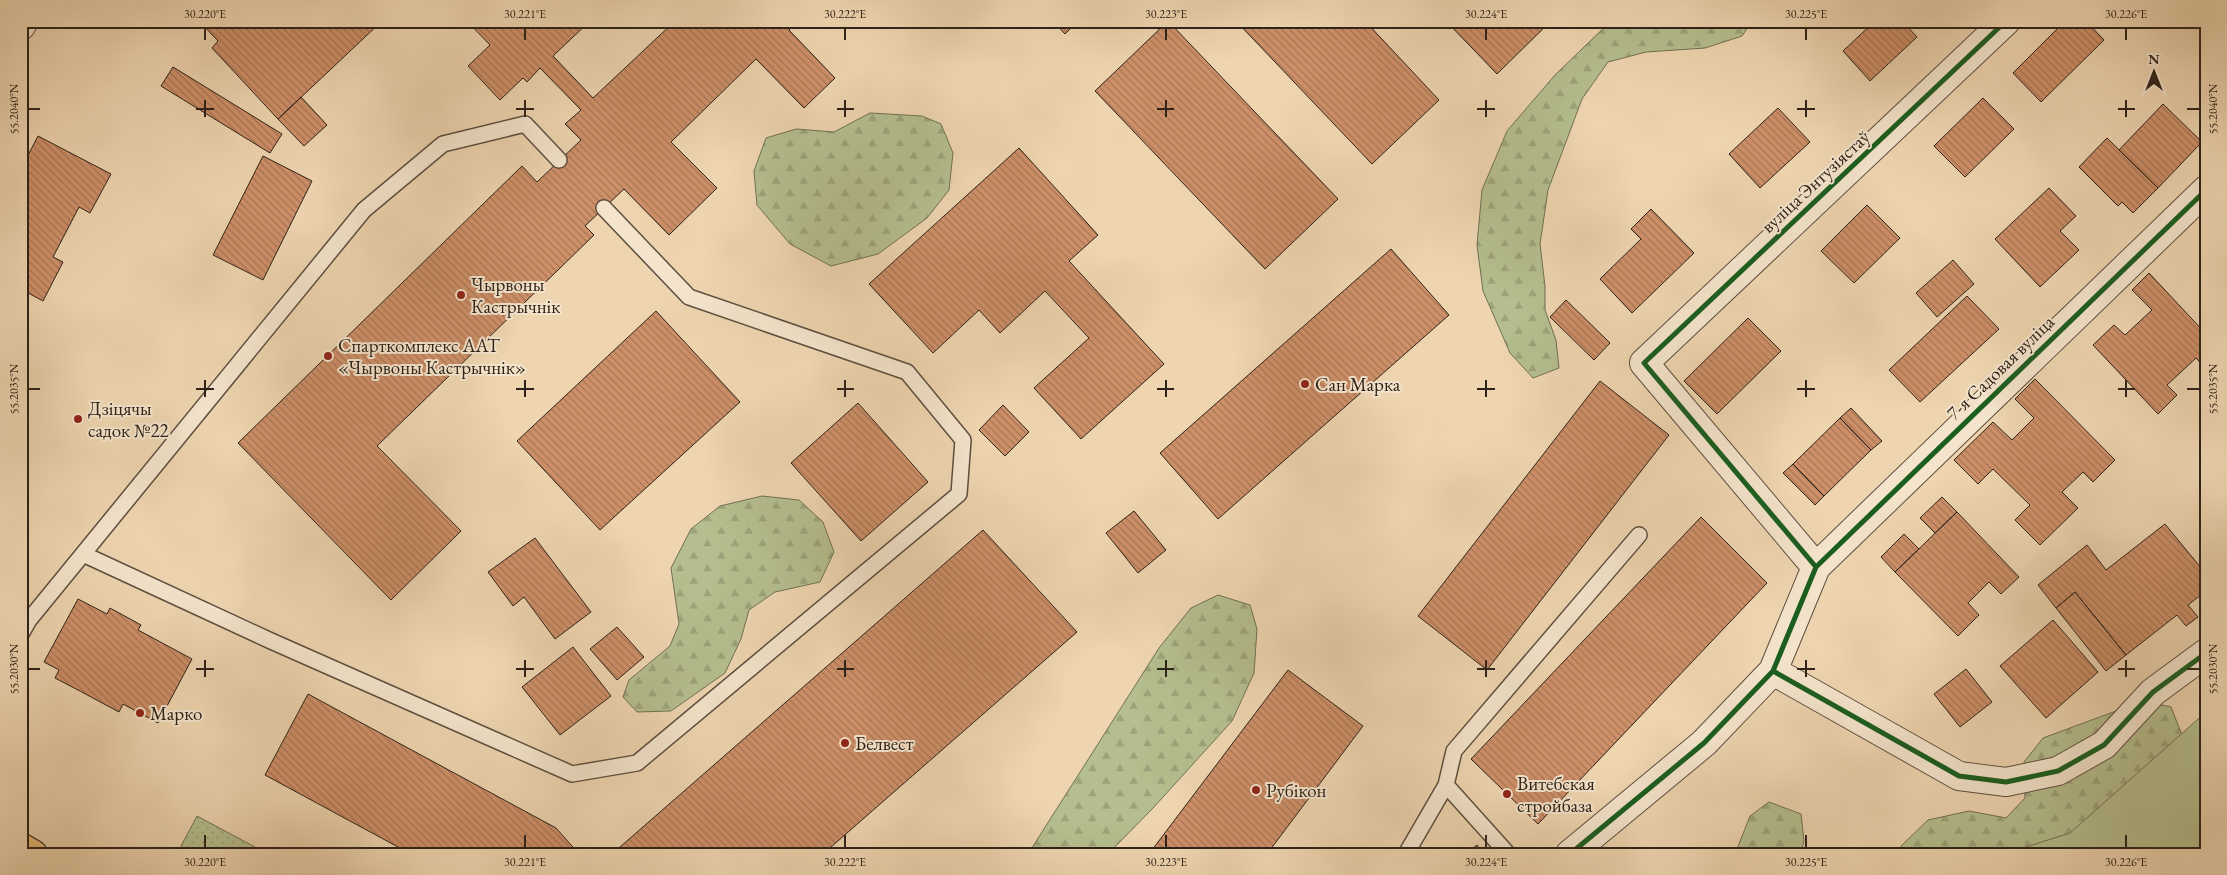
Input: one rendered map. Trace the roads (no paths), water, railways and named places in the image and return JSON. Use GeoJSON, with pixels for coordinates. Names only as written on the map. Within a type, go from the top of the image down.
{"type":"FeatureCollection","features":[{"type":"Feature","properties":{"kind":"main road"},"geometry":{"type":"LineString","coordinates":[[21,847],[33,854]]}},
{"type":"Feature","properties":{"kind":"street"},"geometry":{"type":"LineString","coordinates":[[21,26],[24,21]]}},
{"type":"Feature","properties":{"kind":"street","name":"вуліца Энтузіястаў"},"geometry":{"type":"LineString","coordinates":[[1816,567],[1644,363],[2006,21]]}},
{"type":"Feature","properties":{"kind":"street","name":"7-я Садовая вуліца"},"geometry":{"type":"LineString","coordinates":[[1816,567],[2206,190]]}},
{"type":"Feature","properties":{"kind":"street"},"geometry":{"type":"LineString","coordinates":[[1570,854],[1704,743],[1773,671],[1816,567]]}},
{"type":"Feature","properties":{"kind":"street"},"geometry":{"type":"LineString","coordinates":[[1773,671],[1959,776],[2006,782],[2058,770],[2104,745],[2153,692],[2206,653]]}},
{"type":"Feature","properties":{"kind":"lane"},"geometry":{"type":"LineString","coordinates":[[21,634],[29,620],[364,210],[443,144],[525,124],[559,160]]}},
{"type":"Feature","properties":{"kind":"lane"},"geometry":{"type":"LineString","coordinates":[[83,554],[280,645],[572,774],[636,763],[959,494],[963,440],[906,372],[689,297],[604,208]]}},
{"type":"Feature","properties":{"kind":"lane"},"geometry":{"type":"LineString","coordinates":[[1406,854],[1446,785],[1454,752],[1639,535]]}},
{"type":"Feature","properties":{"kind":"lane"},"geometry":{"type":"LineString","coordinates":[[1446,785],[1508,854]]}},
{"type":"Feature","properties":{"kind":"place","name":"Чырвоны Кастрычнік"},"geometry":{"type":"Point","coordinates":[461,295]}},
{"type":"Feature","properties":{"kind":"place","name":"Спарткомплекс ААТ «Чырвоны Кастрычнік»"},"geometry":{"type":"Point","coordinates":[328,356]}},
{"type":"Feature","properties":{"kind":"place","name":"Сан Марка"},"geometry":{"type":"Point","coordinates":[1305,384]}},
{"type":"Feature","properties":{"kind":"place","name":"Дзіцячы садок №22"},"geometry":{"type":"Point","coordinates":[78,419]}},
{"type":"Feature","properties":{"kind":"place","name":"Марко"},"geometry":{"type":"Point","coordinates":[140,713]}},
{"type":"Feature","properties":{"kind":"place","name":"Белвест"},"geometry":{"type":"Point","coordinates":[845,743]}},
{"type":"Feature","properties":{"kind":"place","name":"Рубікон"},"geometry":{"type":"Point","coordinates":[1256,790]}},
{"type":"Feature","properties":{"kind":"place","name":"Витебская стройбаза"},"geometry":{"type":"Point","coordinates":[1507,794]}}]}
